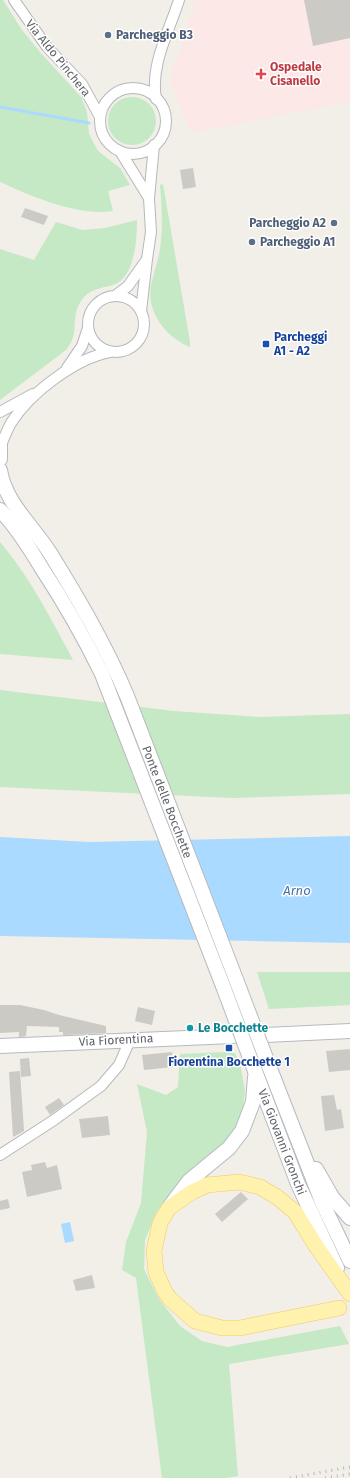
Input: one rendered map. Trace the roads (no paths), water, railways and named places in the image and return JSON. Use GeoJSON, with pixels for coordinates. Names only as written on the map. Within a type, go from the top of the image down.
{"type":"FeatureCollection","features":[{"type":"Feature","properties":{"kind":"main road"},"geometry":{"type":"LineString","coordinates":[[0,443],[0,459]]}},
{"type":"Feature","properties":{"kind":"main road","name":"Ponte delle Bocchette"},"geometry":{"type":"LineString","coordinates":[[0,470],[1,479],[8,494],[49,552],[93,623],[108,651],[238,982]]}},
{"type":"Feature","properties":{"kind":"main road","name":"Ponte delle Bocchette"},"geometry":{"type":"LineString","coordinates":[[0,510],[35,557],[80,631],[112,698],[223,986]]}},
{"type":"Feature","properties":{"kind":"main road","name":"Via Giovanni Gronchi"},"geometry":{"type":"LineString","coordinates":[[238,982],[322,1202],[350,1262]]}},
{"type":"Feature","properties":{"kind":"main road","name":"Via Giovanni Gronchi"},"geometry":{"type":"LineString","coordinates":[[223,986],[298,1184],[348,1290]]}},
{"type":"Feature","properties":{"kind":"main road"},"geometry":{"type":"LineString","coordinates":[[266,1035],[350,1031]]}},
{"type":"Feature","properties":{"kind":"main road","name":"Via Fiorentina"},"geometry":{"type":"LineString","coordinates":[[0,1046],[233,1036]]}},
{"type":"Feature","properties":{"kind":"main road"},"geometry":{"type":"LineString","coordinates":[[255,1071],[253,1102],[242,1131],[229,1148],[189,1181],[169,1208],[156,1232],[154,1265],[165,1292],[180,1308],[195,1321],[222,1328],[240,1328],[339,1308]]}},
{"type":"Feature","properties":{"kind":"main road"},"geometry":{"type":"LineString","coordinates":[[295,1134],[332,1197],[350,1218]]}},
{"type":"Feature","properties":{"kind":"main road"},"geometry":{"type":"LineString","coordinates":[[169,1208],[192,1192],[207,1185],[239,1182],[260,1187],[277,1196],[295,1212],[320,1252],[348,1290]]}},
{"type":"Feature","properties":{"kind":"street","name":"Via Aldo Pinchera"},"geometry":{"type":"LineString","coordinates":[[14,0],[47,47],[82,84],[100,117]]}},
{"type":"Feature","properties":{"kind":"street"},"geometry":{"type":"LineString","coordinates":[[156,99],[143,90],[133,88],[123,90],[109,98],[103,107],[100,117],[100,128],[104,138],[111,146],[120,151],[137,154],[147,151],[162,135],[165,122],[164,113],[156,99],[154,83],[157,62],[179,0]]}},
{"type":"Feature","properties":{"kind":"street"},"geometry":{"type":"LineString","coordinates":[[0,443],[12,422],[43,388],[64,371],[91,357],[110,352],[128,350],[140,340],[144,333],[145,323],[142,311],[151,232],[149,198],[154,145]]}},
{"type":"Feature","properties":{"kind":"street"},"geometry":{"type":"LineString","coordinates":[[120,151],[149,198]]}},
{"type":"Feature","properties":{"kind":"street"},"geometry":{"type":"LineString","coordinates":[[115,296],[137,276],[147,259]]}},
{"type":"Feature","properties":{"kind":"street"},"geometry":{"type":"LineString","coordinates":[[64,371],[78,352],[88,327],[90,314],[97,303],[102,299],[115,296],[128,298],[138,305],[142,311]]}},
{"type":"Feature","properties":{"kind":"street"},"geometry":{"type":"LineString","coordinates":[[88,327],[95,343],[102,349],[110,352]]}},
{"type":"Feature","properties":{"kind":"street"},"geometry":{"type":"LineString","coordinates":[[0,412],[43,388]]}},
{"type":"Feature","properties":{"kind":"street"},"geometry":{"type":"LineString","coordinates":[[0,1155],[54,1120],[102,1086],[118,1065],[130,1040]]}},
{"type":"Feature","properties":{"kind":"water","name":"Arno"},"geometry":{"type":"Polygon","coordinates":[[[350,836],[350,943],[0,936],[0,837],[89,842],[350,836]]]}},
{"type":"Feature","properties":{"kind":"water"},"geometry":{"type":"Polygon","coordinates":[[[70,1222],[74,1241],[65,1243],[61,1224],[70,1222]]]}},
{"type":"Feature","properties":{"kind":"waterway"},"geometry":{"type":"LineString","coordinates":[[0,107],[89,123]]}},
{"type":"Feature","properties":{"kind":"railway"},"geometry":{"type":"LineString","coordinates":[[290,1478],[350,1467]]}},
{"type":"Feature","properties":{"kind":"railway"},"geometry":{"type":"LineString","coordinates":[[325,1478],[350,1474]]}},
{"type":"Feature","properties":{"kind":"place","name":"Parcheggio B3"},"geometry":{"type":"Point","coordinates":[108,35]}},
{"type":"Feature","properties":{"kind":"place","name":"Ospedale Cisanello"},"geometry":{"type":"Point","coordinates":[261,74]}},
{"type":"Feature","properties":{"kind":"place","name":"Parcheggio A2"},"geometry":{"type":"Point","coordinates":[334,223]}},
{"type":"Feature","properties":{"kind":"place","name":"Parcheggio A1"},"geometry":{"type":"Point","coordinates":[252,242]}},
{"type":"Feature","properties":{"kind":"place","name":"Parcheggi A1 - A2"},"geometry":{"type":"Point","coordinates":[266,344]}},
{"type":"Feature","properties":{"kind":"place","name":"Le Bocchette"},"geometry":{"type":"Point","coordinates":[190,1028]}},
{"type":"Feature","properties":{"kind":"place","name":"Fiorentina Bocchette 1"},"geometry":{"type":"Point","coordinates":[229,1048]}}]}
